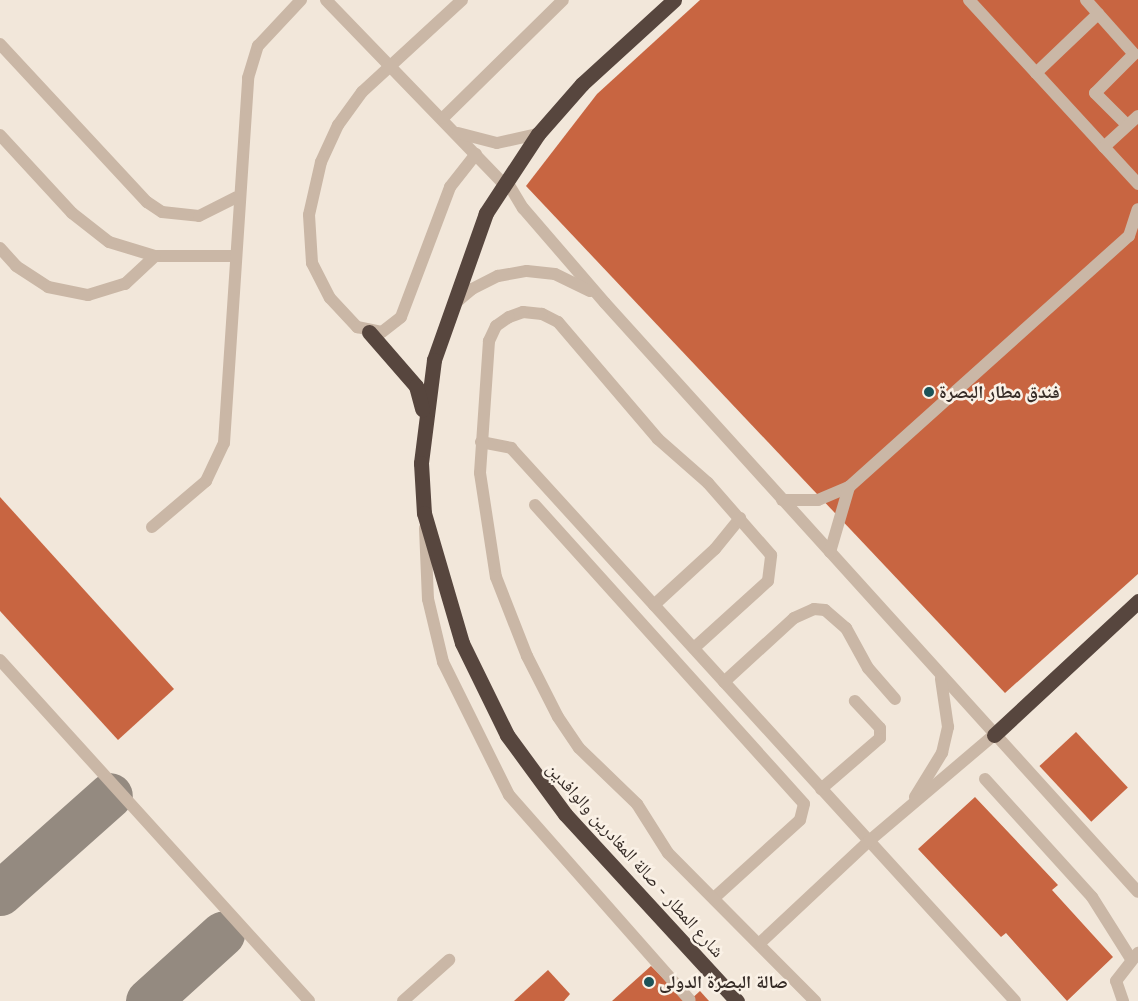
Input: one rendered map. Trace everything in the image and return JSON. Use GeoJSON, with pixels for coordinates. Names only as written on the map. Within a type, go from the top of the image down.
{"type":"FeatureCollection","features":[{"type":"Feature","properties":{"kind":"highway","name":"شارع المطار - صالة المغادرين والوافدين"},"geometry":{"type":"LineString","coordinates":[[674,0],[582,84],[538,134],[504,182],[471,246],[434,360],[423,437],[424,513],[462,643],[507,735],[565,814],[737,1001]]}},
{"type":"Feature","properties":{"kind":"highway"},"geometry":{"type":"LineString","coordinates":[[369,332],[416,386],[422,406],[423,437]]}},
{"type":"Feature","properties":{"kind":"highway"},"geometry":{"type":"LineString","coordinates":[[994,735],[1138,601]]}},
{"type":"Feature","properties":{"kind":"lane"},"geometry":{"type":"LineString","coordinates":[[152,527],[206,481],[224,443],[237,197],[251,61],[268,32],[301,0]]}},
{"type":"Feature","properties":{"kind":"lane"},"geometry":{"type":"LineString","coordinates":[[326,0],[504,182],[523,208],[605,303],[1138,892]]}},
{"type":"Feature","properties":{"kind":"lane"},"geometry":{"type":"LineString","coordinates":[[462,0],[389,65],[338,125],[321,162],[309,215],[312,263],[319,281],[342,314],[369,332],[394,326],[401,317],[450,187],[476,154]]}},
{"type":"Feature","properties":{"kind":"lane"},"geometry":{"type":"LineString","coordinates":[[443,118],[562,0]]}},
{"type":"Feature","properties":{"kind":"lane"},"geometry":{"type":"LineString","coordinates":[[970,0],[1104,147],[1137,186]]}},
{"type":"Feature","properties":{"kind":"lane"},"geometry":{"type":"LineString","coordinates":[[1086,0],[1134,54],[1095,93],[1126,124]]}},
{"type":"Feature","properties":{"kind":"lane"},"geometry":{"type":"LineString","coordinates":[[1036,73],[1098,14]]}},
{"type":"Feature","properties":{"kind":"lane"},"geometry":{"type":"LineString","coordinates":[[0,44],[116,171],[162,212],[199,216],[237,197]]}},
{"type":"Feature","properties":{"kind":"lane"},"geometry":{"type":"LineString","coordinates":[[1104,147],[1126,124],[1138,116]]}},
{"type":"Feature","properties":{"kind":"lane"},"geometry":{"type":"LineString","coordinates":[[456,132],[497,143],[538,134]]}},
{"type":"Feature","properties":{"kind":"lane"},"geometry":{"type":"LineString","coordinates":[[0,135],[90,230],[109,242],[154,256],[234,256]]}},
{"type":"Feature","properties":{"kind":"lane"},"geometry":{"type":"LineString","coordinates":[[782,500],[818,500],[849,487],[1134,234],[1138,209]]}},
{"type":"Feature","properties":{"kind":"lane"},"geometry":{"type":"LineString","coordinates":[[0,248],[40,282],[88,295],[125,284],[154,256]]}},
{"type":"Feature","properties":{"kind":"lane"},"geometry":{"type":"LineString","coordinates":[[450,308],[480,284],[526,271],[564,278],[605,303]]}},
{"type":"Feature","properties":{"kind":"lane"},"geometry":{"type":"LineString","coordinates":[[694,648],[759,590],[771,574],[771,555],[740,518],[658,438],[570,334],[542,314],[523,312],[509,317],[496,326],[489,341],[481,442],[484,508],[496,577],[558,718],[579,748],[637,804],[668,853],[715,896],[816,1001]]}},
{"type":"Feature","properties":{"kind":"lane"},"geometry":{"type":"LineString","coordinates":[[481,442],[511,448],[1015,1001]]}},
{"type":"Feature","properties":{"kind":"lane"},"geometry":{"type":"LineString","coordinates":[[830,552],[849,487]]}},
{"type":"Feature","properties":{"kind":"lane"},"geometry":{"type":"LineString","coordinates":[[535,505],[804,804],[800,820],[715,896]]}},
{"type":"Feature","properties":{"kind":"lane"},"geometry":{"type":"LineString","coordinates":[[424,513],[425,575],[433,629],[460,702],[490,762],[509,795],[540,835],[690,1000]]}},
{"type":"Feature","properties":{"kind":"lane"},"geometry":{"type":"LineString","coordinates":[[654,605],[725,539],[740,518]]}},
{"type":"Feature","properties":{"kind":"lane"},"geometry":{"type":"LineString","coordinates":[[724,682],[794,618],[814,609],[825,610],[846,628],[868,668],[895,699]]}},
{"type":"Feature","properties":{"kind":"lane"},"geometry":{"type":"LineString","coordinates":[[0,660],[309,1001]]}},
{"type":"Feature","properties":{"kind":"lane"},"geometry":{"type":"LineString","coordinates":[[908,809],[944,744],[948,700],[940,674]]}},
{"type":"Feature","properties":{"kind":"lane"},"geometry":{"type":"LineString","coordinates":[[822,789],[880,738],[880,728],[855,701]]}},
{"type":"Feature","properties":{"kind":"lane"},"geometry":{"type":"LineString","coordinates":[[761,942],[869,841],[994,735]]}},
{"type":"Feature","properties":{"kind":"lane"},"geometry":{"type":"LineString","coordinates":[[986,779],[1092,897],[1134,956],[1116,981],[1123,1001]]}},
{"type":"Feature","properties":{"kind":"lane"},"geometry":{"type":"LineString","coordinates":[[403,1001],[449,960]]}},
{"type":"Feature","properties":{"kind":"building","name":"فندق مطار البصرة"},"geometry":{"type":"Polygon","coordinates":[[[700,0],[1138,0],[1138,574],[1005,693],[526,186],[597,94],[700,0]]]}},
{"type":"Feature","properties":{"kind":"building"},"geometry":{"type":"Polygon","coordinates":[[[0,497],[174,689],[118,740],[0,611],[0,497]]]}},
{"type":"Feature","properties":{"kind":"building"},"geometry":{"type":"Polygon","coordinates":[[[1076,732],[1128,788],[1091,822],[1039,766],[1076,732]]]}},
{"type":"Feature","properties":{"kind":"building"},"geometry":{"type":"Polygon","coordinates":[[[975,797],[1058,885],[1052,890],[1113,957],[1067,1001],[1006,933],[1001,937],[918,849],[975,797]]]}},
{"type":"Feature","properties":{"kind":"building","name":"صالة البصرة الدولى"},"geometry":{"type":"Polygon","coordinates":[[[651,966],[686,1001],[612,1001],[651,966]]]}},
{"type":"Feature","properties":{"kind":"building"},"geometry":{"type":"Polygon","coordinates":[[[548,970],[570,994],[564,1001],[514,1001],[548,970]]]}},
{"type":"Feature","properties":{"kind":"building","name":"صالة البصرة الدولى"},"geometry":{"type":"Polygon","coordinates":[[[700,991],[709,1001],[689,1001],[700,991]]]}},
{"type":"Feature","properties":{"kind":"taxiway"},"geometry":{"type":"LineString","coordinates":[[0,893],[110,795]]}},
{"type":"Feature","properties":{"kind":"taxiway"},"geometry":{"type":"LineString","coordinates":[[148,1001],[222,934]]}},
{"type":"Feature","properties":{"kind":"place","name":"فندق مطار البصرة"},"geometry":{"type":"Point","coordinates":[929,392]}},
{"type":"Feature","properties":{"kind":"place","name":"صالة البصرة الدولى"},"geometry":{"type":"Point","coordinates":[649,982]}}]}
